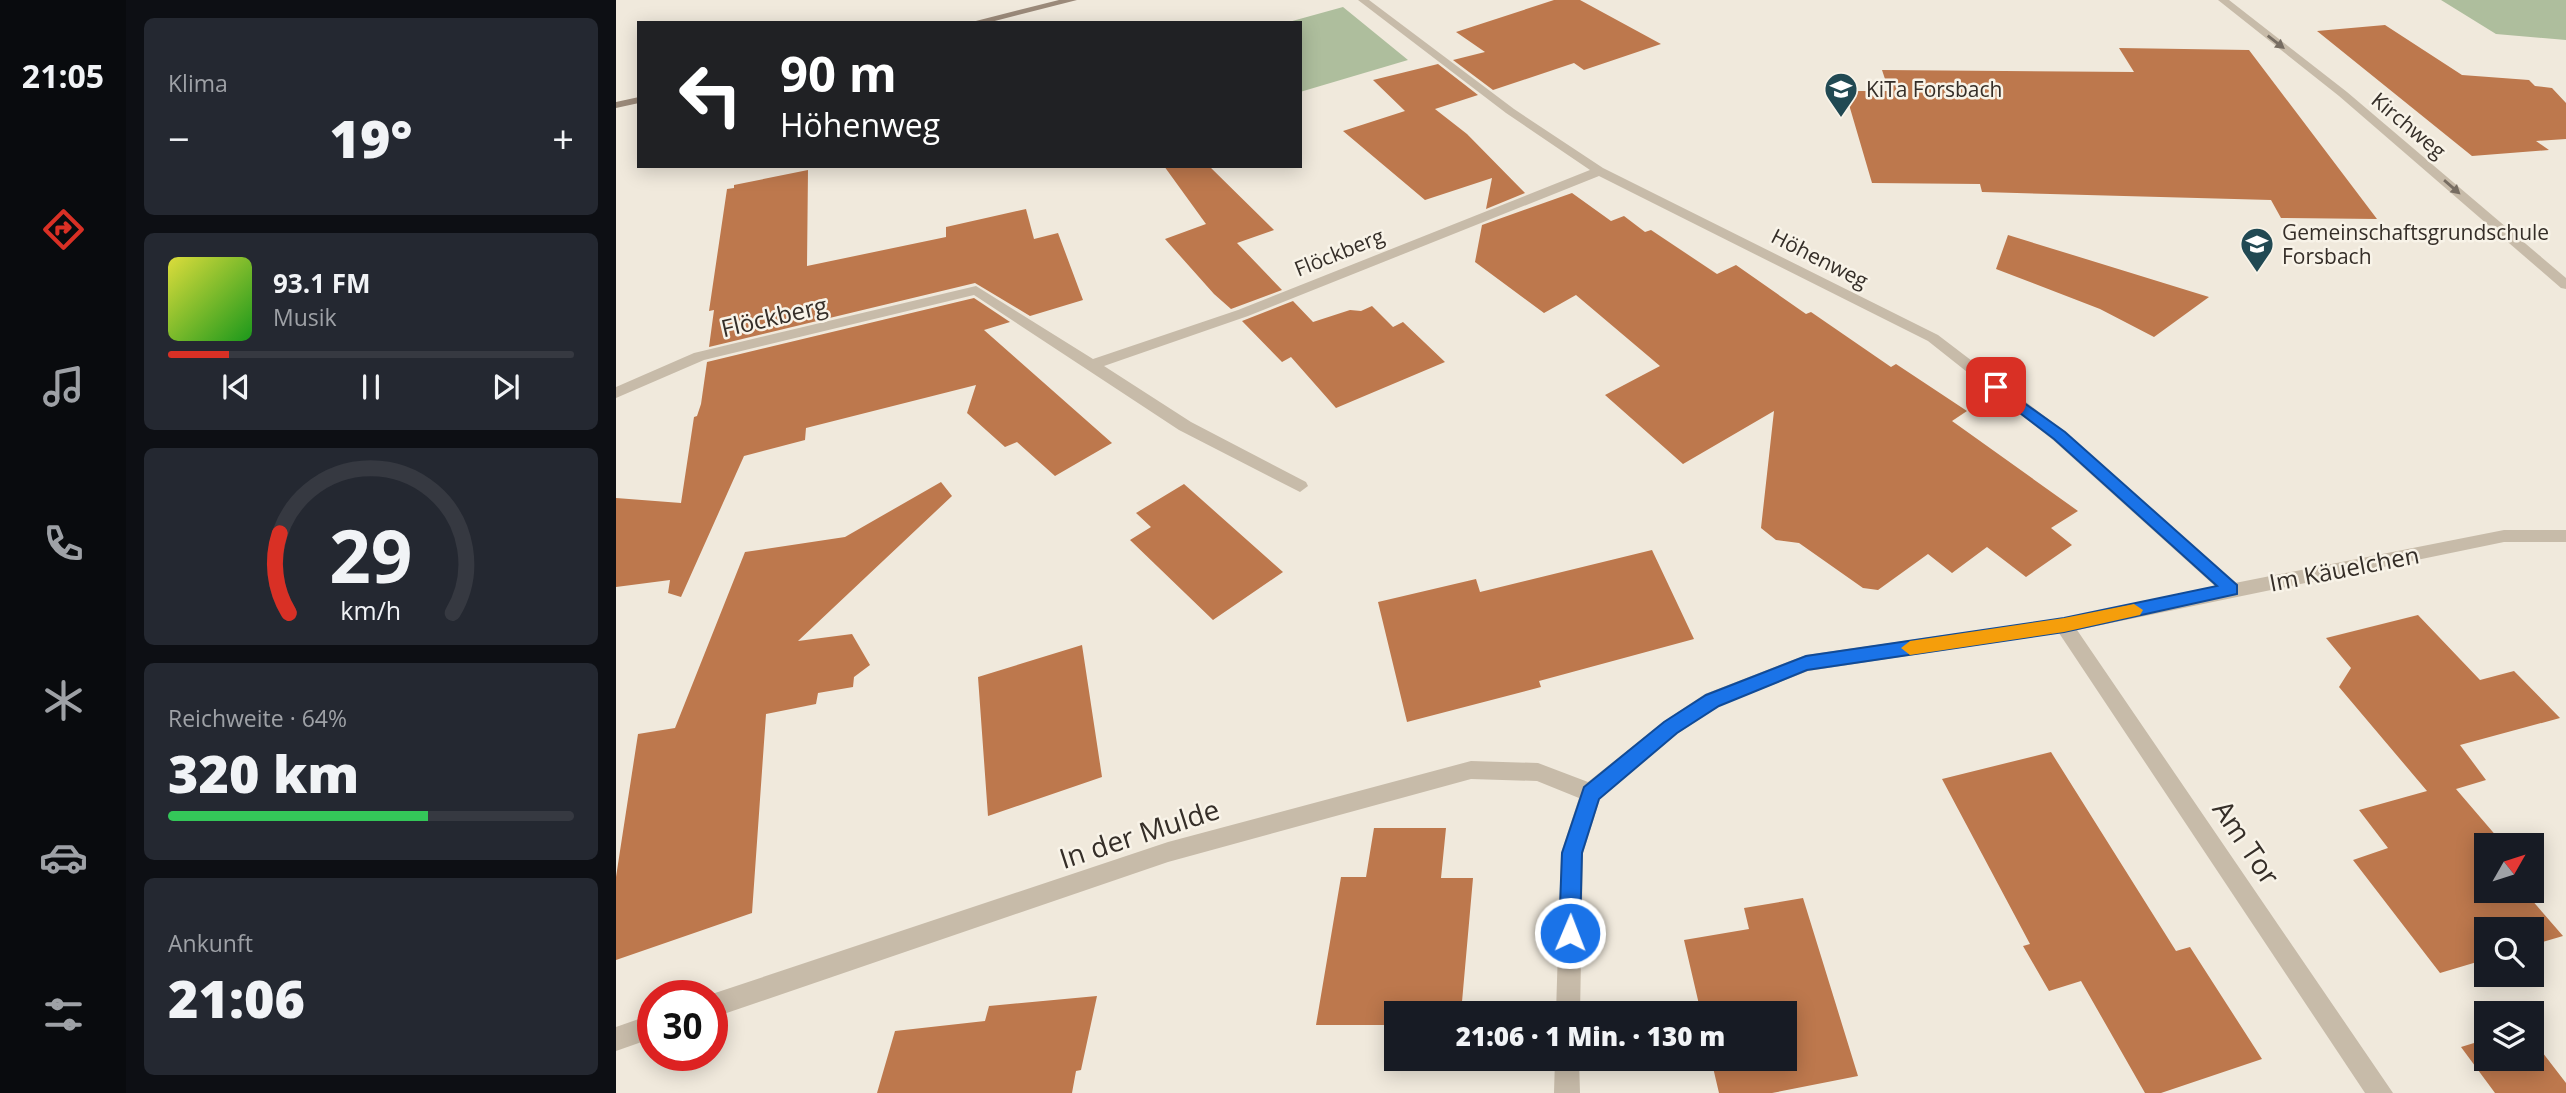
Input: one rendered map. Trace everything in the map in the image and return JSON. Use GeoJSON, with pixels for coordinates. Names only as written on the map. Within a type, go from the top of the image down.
{"type":"FeatureCollection","features":[{"type":"Feature","properties":{"kind":"main road"},"geometry":{"type":"LineString","coordinates":[[982,21],[1072,0]]}},
{"type":"Feature","properties":{"kind":"main road"},"geometry":{"type":"LineString","coordinates":[[616,105],[637,100]]}},
{"type":"Feature","properties":{"kind":"street","name":"Höhenweg"},"geometry":{"type":"LineString","coordinates":[[1363,0],[1510,111],[1600,171],[1933,338],[2059,436],[2231,590]]}},
{"type":"Feature","properties":{"kind":"street","name":"Kirchweg"},"geometry":{"type":"LineString","coordinates":[[2223,0],[2353,102],[2566,285]]}},
{"type":"Feature","properties":{"kind":"street","name":"Flöckberg"},"geometry":{"type":"LineString","coordinates":[[1091,365],[1243,313],[1600,171]]}},
{"type":"Feature","properties":{"kind":"street","name":"Flöckberg"},"geometry":{"type":"LineString","coordinates":[[616,393],[699,356],[976,290],[1185,426],[1300,486]]}},
{"type":"Feature","properties":{"kind":"street","name":"Im Käuelchen"},"geometry":{"type":"LineString","coordinates":[[1591,793],[1670,728],[1712,700],[1806,663],[2064,625],[2504,536],[2566,536]]}},
{"type":"Feature","properties":{"kind":"street","name":"Am Tor"},"geometry":{"type":"LineString","coordinates":[[2064,625],[2381,1093]]}},
{"type":"Feature","properties":{"kind":"street","name":"In der Mulde"},"geometry":{"type":"LineString","coordinates":[[728,1001],[1168,852],[1471,770],[1538,772],[1591,793]]}},
{"type":"Feature","properties":{"kind":"street"},"geometry":{"type":"LineString","coordinates":[[1568,1001],[1572,853],[1591,793]]}},
{"type":"Feature","properties":{"kind":"street"},"geometry":{"type":"LineString","coordinates":[[616,1039],[637,1032]]}},
{"type":"Feature","properties":{"kind":"street"},"geometry":{"type":"LineString","coordinates":[[1567,1071],[1567,1093]]}},
{"type":"Feature","properties":{"kind":"green space"},"geometry":{"type":"Polygon","coordinates":[[[2441,0],[2566,0],[2566,40],[2496,34],[2441,0]]]}},
{"type":"Feature","properties":{"kind":"green space"},"geometry":{"type":"Polygon","coordinates":[[[1343,7],[1408,60],[1302,91],[1302,21],[1292,21],[1343,7]]]}},
{"type":"Feature","properties":{"kind":"building"},"geometry":{"type":"Polygon","coordinates":[[[1554,0],[1580,0],[1661,44],[1584,70],[1574,63],[1493,90],[1453,60],[1485,52],[1456,32],[1554,0]]]}},
{"type":"Feature","properties":{"kind":"building"},"geometry":{"type":"Polygon","coordinates":[[[2385,25],[2462,75],[2529,80],[2535,86],[2552,88],[2566,103],[2566,139],[2536,141],[2549,150],[2472,156],[2317,31],[2385,25]]]}},
{"type":"Feature","properties":{"kind":"building"},"geometry":{"type":"Polygon","coordinates":[[[2119,48],[2249,50],[2377,219],[2281,218],[2271,200],[1982,192],[1980,184],[1872,183],[1845,91],[1889,91],[1882,70],[2134,72],[2119,48]]]}},
{"type":"Feature","properties":{"kind":"building"},"geometry":{"type":"Polygon","coordinates":[[[1438,64],[1478,95],[1435,109],[1467,134],[1525,193],[1486,209],[1492,178],[1425,200],[1343,131],[1405,111],[1373,80],[1438,64]]]}},
{"type":"Feature","properties":{"kind":"building"},"geometry":{"type":"Polygon","coordinates":[[[1165,168],[1211,168],[1274,230],[1237,243],[1282,290],[1231,309],[1165,239],[1206,224],[1165,168]]]}},
{"type":"Feature","properties":{"kind":"building"},"geometry":{"type":"Polygon","coordinates":[[[808,170],[807,266],[946,237],[946,227],[1026,209],[1034,239],[1058,233],[1083,300],[1030,316],[975,283],[709,347],[714,310],[709,311],[727,189],[734,188],[734,185],[808,170]]]}},
{"type":"Feature","properties":{"kind":"building"},"geometry":{"type":"Polygon","coordinates":[[[1572,193],[1611,221],[1624,216],[1645,232],[1651,230],[1717,274],[1736,265],[1806,314],[1811,312],[1891,367],[1896,364],[1967,411],[1952,421],[2078,511],[2051,528],[2072,545],[2026,577],[1987,547],[1952,573],[1928,554],[1878,590],[1863,588],[1799,543],[1776,540],[1761,528],[1774,411],[1683,464],[1605,395],[1660,366],[1576,295],[1544,313],[1475,262],[1482,225],[1572,193]]]}},
{"type":"Feature","properties":{"kind":"building"},"geometry":{"type":"Polygon","coordinates":[[[2008,235],[2209,297],[2154,337],[2100,309],[1996,269],[2008,235]]]}},
{"type":"Feature","properties":{"kind":"building"},"geometry":{"type":"Polygon","coordinates":[[[974,298],[1010,322],[984,330],[1112,443],[1055,476],[1017,442],[1005,447],[967,413],[976,385],[806,428],[805,440],[744,456],[681,597],[668,593],[670,580],[616,587],[616,498],[681,503],[694,417],[697,416],[701,404],[707,362],[974,298]]]}},
{"type":"Feature","properties":{"kind":"building"},"geometry":{"type":"Polygon","coordinates":[[[1293,301],[1313,322],[1372,306],[1393,327],[1403,322],[1445,362],[1336,408],[1291,357],[1282,362],[1242,321],[1293,301]]]}},
{"type":"Feature","properties":{"kind":"building"},"geometry":{"type":"Polygon","coordinates":[[[941,482],[952,496],[798,641],[852,634],[870,665],[854,677],[853,687],[818,693],[816,704],[766,714],[752,913],[616,960],[616,877],[638,734],[675,728],[745,552],[845,537],[941,482]]]}},
{"type":"Feature","properties":{"kind":"building"},"geometry":{"type":"Polygon","coordinates":[[[1184,484],[1283,572],[1213,620],[1130,540],[1151,527],[1136,513],[1184,484]]]}},
{"type":"Feature","properties":{"kind":"building"},"geometry":{"type":"Polygon","coordinates":[[[1652,550],[1694,639],[1539,681],[1541,687],[1407,722],[1378,602],[1476,579],[1480,592],[1652,550]]]}},
{"type":"Feature","properties":{"kind":"building"},"geometry":{"type":"Polygon","coordinates":[[[2418,615],[2480,680],[2514,671],[2560,718],[2460,745],[2486,780],[2456,789],[2494,833],[2474,833],[2474,903],[2534,903],[2563,936],[2544,942],[2544,917],[2474,917],[2474,963],[2440,973],[2353,860],[2388,848],[2359,810],[2427,791],[2339,687],[2351,668],[2326,638],[2418,615]]]}},
{"type":"Feature","properties":{"kind":"building"},"geometry":{"type":"Polygon","coordinates":[[[1082,645],[1102,777],[988,816],[978,677],[1082,645]]]}},
{"type":"Feature","properties":{"kind":"building"},"geometry":{"type":"Polygon","coordinates":[[[2051,752],[2176,951],[2190,947],[2262,1059],[2161,1093],[2145,1093],[2081,981],[2049,991],[2023,946],[2030,944],[1942,779],[2051,752]]]}},
{"type":"Feature","properties":{"kind":"building"},"geometry":{"type":"Polygon","coordinates":[[[1374,828],[1446,828],[1441,878],[1473,878],[1462,1001],[1384,1001],[1384,1025],[1316,1025],[1341,877],[1366,877],[1374,828]]]}},
{"type":"Feature","properties":{"kind":"building"},"geometry":{"type":"Polygon","coordinates":[[[1803,898],[1858,1076],[1772,1093],[1719,1093],[1714,1071],[1797,1071],[1797,1001],[1698,1001],[1684,940],[1749,929],[1744,908],[1803,898]]]}},
{"type":"Feature","properties":{"kind":"building"},"geometry":{"type":"Polygon","coordinates":[[[1097,996],[1081,1070],[1076,1071],[1072,1093],[877,1093],[895,1031],[985,1021],[989,1006],[1097,996]]]}},
{"type":"Feature","properties":{"kind":"building"},"geometry":{"type":"Polygon","coordinates":[[[2474,1043],[2474,1065],[2461,1047],[2474,1043]]]}},
{"type":"Feature","properties":{"kind":"building"},"geometry":{"type":"Polygon","coordinates":[[[2544,1055],[2566,1083],[2566,1093],[2495,1093],[2479,1071],[2544,1071],[2544,1055]]]}},
{"type":"Feature","properties":{"kind":"slow traffic"},"geometry":{"type":"LineString","coordinates":[[1910,648],[2064,625],[2134,610]]}},
{"type":"Feature","properties":{"kind":"place","name":"KiTa Forsbach"},"geometry":{"type":"Point","coordinates":[1841,119]}},
{"type":"Feature","properties":{"kind":"place","name":"Gemeinschaftsgrundschule Forsbach"},"geometry":{"type":"Point","coordinates":[2257,274]}},
{"type":"Feature","properties":{"kind":"route"},"geometry":{"type":"LineString","coordinates":[[1570,933],[1572,853],[1591,793],[1670,728],[1712,700],[1806,663],[2064,625],[2231,590],[2059,436],[1996,387]]}}]}
